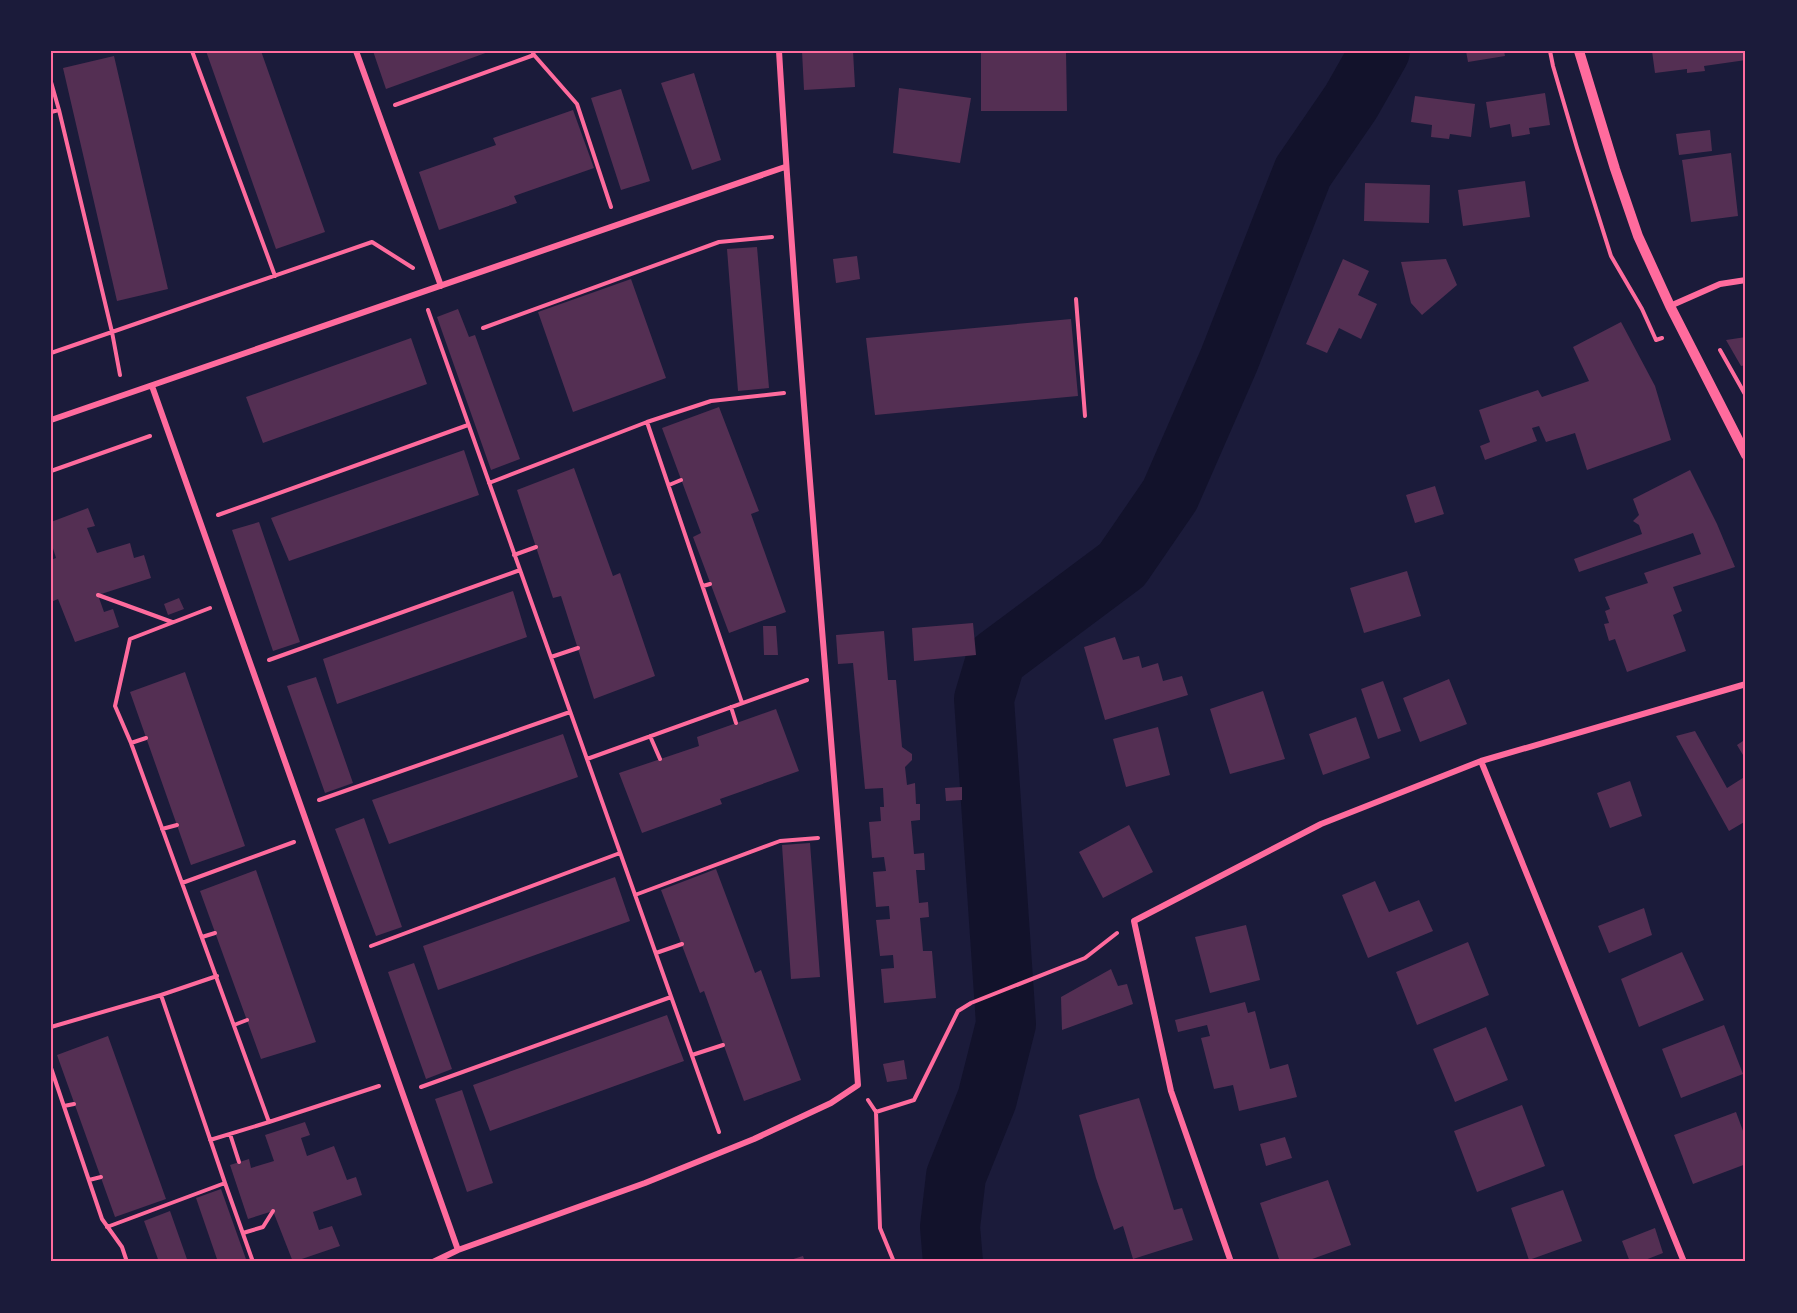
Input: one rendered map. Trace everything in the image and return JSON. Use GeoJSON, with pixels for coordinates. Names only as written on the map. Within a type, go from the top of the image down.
{"type":"FeatureCollection","features":[{"type":"Feature","properties":{"kind":"street"},"geometry":{"type":"LineString","coordinates":[[356,51],[441,286]]}},
{"type":"Feature","properties":{"kind":"street"},"geometry":{"type":"LineString","coordinates":[[433,1262],[458,1250],[645,1183],[754,1139],[831,1103],[858,1084],[785,167],[779,51]]}},
{"type":"Feature","properties":{"kind":"street"},"geometry":{"type":"LineString","coordinates":[[1579,51],[1638,236],[1670,306],[1746,455]]}},
{"type":"Feature","properties":{"kind":"street"},"geometry":{"type":"LineString","coordinates":[[51,420],[785,167]]}},
{"type":"Feature","properties":{"kind":"street"},"geometry":{"type":"LineString","coordinates":[[1670,306],[1720,284],[1746,280]]}},
{"type":"Feature","properties":{"kind":"street"},"geometry":{"type":"LineString","coordinates":[[152,386],[458,1250]]}},
{"type":"Feature","properties":{"kind":"street"},"geometry":{"type":"LineString","coordinates":[[1231,1262],[1171,1091],[1134,921],[1321,824],[1481,761],[1746,684]]}},
{"type":"Feature","properties":{"kind":"street"},"geometry":{"type":"LineString","coordinates":[[1481,761],[1684,1262]]}},
{"type":"Feature","properties":{"kind":"path"},"geometry":{"type":"LineString","coordinates":[[192,51],[275,276]]}},
{"type":"Feature","properties":{"kind":"path"},"geometry":{"type":"LineString","coordinates":[[378,111],[533,53],[577,104],[617,225]]}},
{"type":"Feature","properties":{"kind":"path"},"geometry":{"type":"LineString","coordinates":[[51,82],[112,332],[124,396]]}},
{"type":"Feature","properties":{"kind":"path"},"geometry":{"type":"LineString","coordinates":[[51,112],[59,110]]}},
{"type":"Feature","properties":{"kind":"path"},"geometry":{"type":"LineString","coordinates":[[483,328],[719,242],[791,236]]}},
{"type":"Feature","properties":{"kind":"path"},"geometry":{"type":"LineString","coordinates":[[51,353],[372,242],[441,286]]}},
{"type":"Feature","properties":{"kind":"path"},"geometry":{"type":"LineString","coordinates":[[422,293],[693,1055],[724,1150]]}},
{"type":"Feature","properties":{"kind":"path"},"geometry":{"type":"LineString","coordinates":[[1076,299],[1085,416]]}},
{"type":"Feature","properties":{"kind":"path"},"geometry":{"type":"LineString","coordinates":[[489,483],[647,422],[711,401],[803,391]]}},
{"type":"Feature","properties":{"kind":"path"},"geometry":{"type":"LineString","coordinates":[[647,422],[742,703]]}},
{"type":"Feature","properties":{"kind":"path"},"geometry":{"type":"LineString","coordinates":[[200,522],[468,425]]}},
{"type":"Feature","properties":{"kind":"path"},"geometry":{"type":"LineString","coordinates":[[51,471],[168,429]]}},
{"type":"Feature","properties":{"kind":"path"},"geometry":{"type":"LineString","coordinates":[[669,485],[681,480]]}},
{"type":"Feature","properties":{"kind":"path"},"geometry":{"type":"LineString","coordinates":[[514,555],[536,547]]}},
{"type":"Feature","properties":{"kind":"path"},"geometry":{"type":"LineString","coordinates":[[252,666],[520,570]]}},
{"type":"Feature","properties":{"kind":"path"},"geometry":{"type":"LineString","coordinates":[[703,586],[710,584]]}},
{"type":"Feature","properties":{"kind":"path"},"geometry":{"type":"LineString","coordinates":[[98,595],[172,622]]}},
{"type":"Feature","properties":{"kind":"path"},"geometry":{"type":"LineString","coordinates":[[228,601],[130,639],[115,706],[131,743],[217,976],[268,1122]]}},
{"type":"Feature","properties":{"kind":"path"},"geometry":{"type":"LineString","coordinates":[[551,657],[578,648]]}},
{"type":"Feature","properties":{"kind":"path"},"geometry":{"type":"LineString","coordinates":[[587,759],[827,673]]}},
{"type":"Feature","properties":{"kind":"path"},"geometry":{"type":"LineString","coordinates":[[731,707],[736,723]]}},
{"type":"Feature","properties":{"kind":"path"},"geometry":{"type":"LineString","coordinates":[[301,807],[570,712]]}},
{"type":"Feature","properties":{"kind":"path"},"geometry":{"type":"LineString","coordinates":[[650,736],[660,759]]}},
{"type":"Feature","properties":{"kind":"path"},"geometry":{"type":"LineString","coordinates":[[131,743],[147,738]]}},
{"type":"Feature","properties":{"kind":"path"},"geometry":{"type":"LineString","coordinates":[[162,829],[177,825]]}},
{"type":"Feature","properties":{"kind":"path"},"geometry":{"type":"LineString","coordinates":[[182,884],[312,836]]}},
{"type":"Feature","properties":{"kind":"path"},"geometry":{"type":"LineString","coordinates":[[635,895],[780,841],[840,837]]}},
{"type":"Feature","properties":{"kind":"path"},"geometry":{"type":"LineString","coordinates":[[353,953],[621,853]]}},
{"type":"Feature","properties":{"kind":"path"},"geometry":{"type":"LineString","coordinates":[[894,1262],[880,1228],[876,1113],[914,1100],[958,1011],[971,1003],[1085,958],[1134,921]]}},
{"type":"Feature","properties":{"kind":"path"},"geometry":{"type":"LineString","coordinates":[[202,937],[215,933]]}},
{"type":"Feature","properties":{"kind":"path"},"geometry":{"type":"LineString","coordinates":[[656,953],[681,944]]}},
{"type":"Feature","properties":{"kind":"path"},"geometry":{"type":"LineString","coordinates":[[51,1027],[217,976]]}},
{"type":"Feature","properties":{"kind":"path"},"geometry":{"type":"LineString","coordinates":[[161,995],[253,1262]]}},
{"type":"Feature","properties":{"kind":"path"},"geometry":{"type":"LineString","coordinates":[[402,1093],[671,996]]}},
{"type":"Feature","properties":{"kind":"path"},"geometry":{"type":"LineString","coordinates":[[234,1025],[247,1020]]}},
{"type":"Feature","properties":{"kind":"path"},"geometry":{"type":"LineString","coordinates":[[693,1055],[723,1045]]}},
{"type":"Feature","properties":{"kind":"path"},"geometry":{"type":"LineString","coordinates":[[51,1068],[102,1219],[122,1247],[127,1262]]}},
{"type":"Feature","properties":{"kind":"path"},"geometry":{"type":"LineString","coordinates":[[210,1140],[397,1080]]}},
{"type":"Feature","properties":{"kind":"path"},"geometry":{"type":"LineString","coordinates":[[64,1106],[74,1104]]}},
{"type":"Feature","properties":{"kind":"path"},"geometry":{"type":"LineString","coordinates":[[230,1134],[239,1162]]}},
{"type":"Feature","properties":{"kind":"path"},"geometry":{"type":"LineString","coordinates":[[89,1180],[101,1177]]}},
{"type":"Feature","properties":{"kind":"path"},"geometry":{"type":"LineString","coordinates":[[107,1227],[225,1184]]}},
{"type":"Feature","properties":{"kind":"path"},"geometry":{"type":"LineString","coordinates":[[243,1233],[263,1227],[273,1211]]}},
{"type":"Feature","properties":{"kind":"building"},"geometry":{"type":"Polygon","coordinates":[[[206,51],[261,51],[325,232],[276,249],[206,51]]]}},
{"type":"Feature","properties":{"kind":"building"},"geometry":{"type":"Polygon","coordinates":[[[373,51],[491,51],[386,89],[373,51]]]}},
{"type":"Feature","properties":{"kind":"building"},"geometry":{"type":"Polygon","coordinates":[[[802,51],[853,51],[855,87],[804,90],[802,51]]]}},
{"type":"Feature","properties":{"kind":"building"},"geometry":{"type":"Polygon","coordinates":[[[981,51],[1066,51],[1067,111],[981,111],[981,51]]]}},
{"type":"Feature","properties":{"kind":"building"},"geometry":{"type":"Polygon","coordinates":[[[1466,51],[1504,51],[1505,56],[1468,62],[1466,51]]]}},
{"type":"Feature","properties":{"kind":"building"},"geometry":{"type":"Polygon","coordinates":[[[1652,51],[1746,51],[1746,60],[1704,66],[1705,71],[1687,73],[1687,69],[1655,73],[1652,51]]]}},
{"type":"Feature","properties":{"kind":"building"},"geometry":{"type":"Polygon","coordinates":[[[114,56],[168,289],[117,301],[63,68],[114,56]]]}},
{"type":"Feature","properties":{"kind":"building"},"geometry":{"type":"Polygon","coordinates":[[[694,73],[721,160],[692,170],[661,83],[694,73]]]}},
{"type":"Feature","properties":{"kind":"building"},"geometry":{"type":"Polygon","coordinates":[[[899,88],[971,98],[960,163],[893,153],[899,88]]]}},
{"type":"Feature","properties":{"kind":"building"},"geometry":{"type":"Polygon","coordinates":[[[621,89],[650,181],[621,190],[591,98],[621,89]]]}},
{"type":"Feature","properties":{"kind":"building"},"geometry":{"type":"Polygon","coordinates":[[[1545,93],[1550,125],[1529,128],[1530,134],[1512,137],[1510,124],[1490,128],[1486,102],[1545,93]]]}},
{"type":"Feature","properties":{"kind":"building"},"geometry":{"type":"Polygon","coordinates":[[[1415,96],[1475,104],[1471,137],[1450,134],[1449,139],[1431,137],[1432,125],[1411,122],[1415,96]]]}},
{"type":"Feature","properties":{"kind":"building"},"geometry":{"type":"Polygon","coordinates":[[[573,110],[594,168],[514,196],[517,203],[439,230],[419,172],[496,145],[493,138],[573,110]]]}},
{"type":"Feature","properties":{"kind":"building"},"geometry":{"type":"Polygon","coordinates":[[[1710,130],[1712,151],[1679,155],[1676,134],[1710,130]]]}},
{"type":"Feature","properties":{"kind":"building"},"geometry":{"type":"Polygon","coordinates":[[[1731,153],[1738,216],[1691,222],[1682,160],[1731,153]]]}},
{"type":"Feature","properties":{"kind":"building"},"geometry":{"type":"Polygon","coordinates":[[[1525,181],[1530,217],[1463,226],[1458,190],[1525,181]]]}},
{"type":"Feature","properties":{"kind":"building"},"geometry":{"type":"Polygon","coordinates":[[[1365,183],[1430,185],[1429,223],[1364,221],[1365,183]]]}},
{"type":"Feature","properties":{"kind":"building"},"geometry":{"type":"Polygon","coordinates":[[[757,247],[769,388],[738,391],[727,249],[757,247]]]}},
{"type":"Feature","properties":{"kind":"building"},"geometry":{"type":"Polygon","coordinates":[[[857,256],[860,279],[836,283],[833,259],[857,256]]]}},
{"type":"Feature","properties":{"kind":"building"},"geometry":{"type":"Polygon","coordinates":[[[1343,259],[1369,271],[1358,295],[1377,304],[1361,339],[1339,328],[1327,353],[1306,344],[1343,259]]]}},
{"type":"Feature","properties":{"kind":"building"},"geometry":{"type":"Polygon","coordinates":[[[1446,259],[1457,285],[1422,315],[1411,303],[1401,262],[1446,259]]]}},
{"type":"Feature","properties":{"kind":"building"},"geometry":{"type":"Polygon","coordinates":[[[631,279],[666,378],[573,412],[538,312],[631,279]]]}},
{"type":"Feature","properties":{"kind":"building"},"geometry":{"type":"Polygon","coordinates":[[[458,309],[469,337],[475,335],[520,459],[491,470],[437,317],[458,309]]]}},
{"type":"Feature","properties":{"kind":"building"},"geometry":{"type":"Polygon","coordinates":[[[1071,319],[1078,396],[875,415],[866,338],[1071,319]]]}},
{"type":"Feature","properties":{"kind":"building"},"geometry":{"type":"Polygon","coordinates":[[[1621,322],[1655,386],[1671,440],[1587,470],[1575,433],[1546,442],[1539,426],[1532,428],[1537,441],[1485,460],[1480,446],[1490,442],[1479,410],[1538,390],[1542,397],[1589,381],[1573,347],[1621,322]]]}},
{"type":"Feature","properties":{"kind":"building"},"geometry":{"type":"Polygon","coordinates":[[[1746,337],[1746,365],[1741,366],[1726,340],[1746,337]]]}},
{"type":"Feature","properties":{"kind":"building"},"geometry":{"type":"Polygon","coordinates":[[[411,338],[427,384],[263,443],[246,397],[411,338]]]}},
{"type":"Feature","properties":{"kind":"building"},"geometry":{"type":"Polygon","coordinates":[[[719,407],[759,511],[751,514],[786,612],[729,633],[693,537],[701,533],[662,428],[719,407]]]}},
{"type":"Feature","properties":{"kind":"building"},"geometry":{"type":"Polygon","coordinates":[[[464,450],[479,495],[289,561],[271,518],[464,450]]]}},
{"type":"Feature","properties":{"kind":"building"},"geometry":{"type":"Polygon","coordinates":[[[574,468],[613,576],[620,573],[655,676],[594,699],[561,596],[553,598],[517,490],[574,468]]]}},
{"type":"Feature","properties":{"kind":"building"},"geometry":{"type":"Polygon","coordinates":[[[1690,470],[1735,567],[1673,587],[1682,611],[1673,615],[1686,651],[1627,672],[1615,639],[1609,641],[1604,624],[1609,623],[1605,611],[1610,609],[1605,597],[1648,583],[1644,573],[1701,554],[1693,533],[1579,572],[1574,559],[1642,534],[1639,525],[1633,521],[1639,515],[1633,499],[1690,470]]]}},
{"type":"Feature","properties":{"kind":"building"},"geometry":{"type":"Polygon","coordinates":[[[1435,486],[1444,514],[1415,523],[1406,495],[1435,486]]]}},
{"type":"Feature","properties":{"kind":"building"},"geometry":{"type":"Polygon","coordinates":[[[88,508],[95,526],[87,528],[97,553],[130,543],[134,558],[144,555],[151,578],[98,595],[104,612],[113,609],[119,627],[75,642],[58,599],[51,602],[51,560],[56,558],[51,542],[51,522],[88,508]]]}},
{"type":"Feature","properties":{"kind":"building"},"geometry":{"type":"Polygon","coordinates":[[[259,522],[300,642],[273,651],[232,530],[259,522]]]}},
{"type":"Feature","properties":{"kind":"building"},"geometry":{"type":"Polygon","coordinates":[[[1407,571],[1421,616],[1364,633],[1350,588],[1407,571]]]}},
{"type":"Feature","properties":{"kind":"building"},"geometry":{"type":"Polygon","coordinates":[[[513,591],[527,637],[337,704],[323,659],[513,591]]]}},
{"type":"Feature","properties":{"kind":"building"},"geometry":{"type":"Polygon","coordinates":[[[179,598],[184,609],[168,615],[164,604],[179,598]]]}},
{"type":"Feature","properties":{"kind":"building"},"geometry":{"type":"Polygon","coordinates":[[[973,623],[976,655],[914,661],[912,628],[973,623]]]}},
{"type":"Feature","properties":{"kind":"building"},"geometry":{"type":"Polygon","coordinates":[[[763,626],[776,626],[778,655],[764,655],[763,626]]]}},
{"type":"Feature","properties":{"kind":"building"},"geometry":{"type":"Polygon","coordinates":[[[884,631],[888,680],[896,680],[902,747],[912,754],[912,760],[905,767],[907,785],[915,783],[916,804],[920,804],[920,820],[911,821],[914,854],[924,853],[925,870],[916,870],[919,903],[928,902],[929,917],[920,918],[923,951],[932,951],[936,998],[884,1003],[881,969],[894,968],[893,955],[880,956],[876,920],[890,919],[889,906],[876,907],[873,872],[886,871],[884,857],[872,858],[869,822],[881,821],[880,807],[884,807],[883,788],[865,789],[853,663],[838,664],[836,635],[884,631]]]}},
{"type":"Feature","properties":{"kind":"building"},"geometry":{"type":"Polygon","coordinates":[[[1115,637],[1123,660],[1139,656],[1142,668],[1158,663],[1163,681],[1182,676],[1188,695],[1105,720],[1084,647],[1115,637]]]}},
{"type":"Feature","properties":{"kind":"building"},"geometry":{"type":"Polygon","coordinates":[[[185,672],[245,846],[191,865],[130,692],[185,672]]]}},
{"type":"Feature","properties":{"kind":"building"},"geometry":{"type":"Polygon","coordinates":[[[316,677],[353,783],[325,793],[287,686],[316,677]]]}},
{"type":"Feature","properties":{"kind":"building"},"geometry":{"type":"Polygon","coordinates":[[[1449,679],[1467,724],[1420,742],[1403,698],[1449,679]]]}},
{"type":"Feature","properties":{"kind":"building"},"geometry":{"type":"Polygon","coordinates":[[[1383,681],[1401,731],[1378,739],[1361,689],[1383,681]]]}},
{"type":"Feature","properties":{"kind":"building"},"geometry":{"type":"Polygon","coordinates":[[[1263,691],[1285,759],[1230,774],[1210,709],[1263,691]]]}},
{"type":"Feature","properties":{"kind":"building"},"geometry":{"type":"Polygon","coordinates":[[[776,709],[799,771],[720,799],[722,804],[642,833],[619,773],[699,746],[697,737],[776,709]]]}},
{"type":"Feature","properties":{"kind":"building"},"geometry":{"type":"Polygon","coordinates":[[[1356,717],[1370,758],[1323,775],[1309,734],[1356,717]]]}},
{"type":"Feature","properties":{"kind":"building"},"geometry":{"type":"Polygon","coordinates":[[[1158,727],[1170,775],[1126,787],[1113,739],[1158,727]]]}},
{"type":"Feature","properties":{"kind":"building"},"geometry":{"type":"Polygon","coordinates":[[[1695,731],[1727,788],[1746,776],[1746,821],[1729,831],[1676,736],[1695,731]]]}},
{"type":"Feature","properties":{"kind":"building"},"geometry":{"type":"Polygon","coordinates":[[[563,734],[578,777],[389,844],[372,800],[563,734]]]}},
{"type":"Feature","properties":{"kind":"building"},"geometry":{"type":"Polygon","coordinates":[[[1746,739],[1746,760],[1737,745],[1746,739]]]}},
{"type":"Feature","properties":{"kind":"building"},"geometry":{"type":"Polygon","coordinates":[[[1630,781],[1642,816],[1610,828],[1597,793],[1630,781]]]}},
{"type":"Feature","properties":{"kind":"building"},"geometry":{"type":"Polygon","coordinates":[[[962,787],[962,800],[946,801],[945,788],[962,787]]]}},
{"type":"Feature","properties":{"kind":"building"},"geometry":{"type":"Polygon","coordinates":[[[364,818],[402,927],[376,936],[335,829],[364,818]]]}},
{"type":"Feature","properties":{"kind":"building"},"geometry":{"type":"Polygon","coordinates":[[[1129,825],[1153,872],[1103,898],[1079,852],[1129,825]]]}},
{"type":"Feature","properties":{"kind":"building"},"geometry":{"type":"Polygon","coordinates":[[[810,843],[820,977],[791,979],[782,845],[810,843]]]}},
{"type":"Feature","properties":{"kind":"building"},"geometry":{"type":"Polygon","coordinates":[[[716,869],[755,973],[761,970],[801,1080],[744,1101],[704,991],[700,993],[661,890],[716,869]]]}},
{"type":"Feature","properties":{"kind":"building"},"geometry":{"type":"Polygon","coordinates":[[[256,870],[316,1042],[261,1059],[200,891],[256,870]]]}},
{"type":"Feature","properties":{"kind":"building"},"geometry":{"type":"Polygon","coordinates":[[[615,877],[630,921],[438,990],[423,946],[615,877]]]}},
{"type":"Feature","properties":{"kind":"building"},"geometry":{"type":"Polygon","coordinates":[[[1375,881],[1389,912],[1419,900],[1433,931],[1368,958],[1342,895],[1375,881]]]}},
{"type":"Feature","properties":{"kind":"building"},"geometry":{"type":"Polygon","coordinates":[[[1644,908],[1652,935],[1609,953],[1598,926],[1644,908]]]}},
{"type":"Feature","properties":{"kind":"building"},"geometry":{"type":"Polygon","coordinates":[[[1246,925],[1260,980],[1210,993],[1195,937],[1246,925]]]}},
{"type":"Feature","properties":{"kind":"building"},"geometry":{"type":"Polygon","coordinates":[[[1468,942],[1489,995],[1417,1025],[1396,972],[1468,942]]]}},
{"type":"Feature","properties":{"kind":"building"},"geometry":{"type":"Polygon","coordinates":[[[1682,952],[1704,1000],[1639,1027],[1621,979],[1682,952]]]}},
{"type":"Feature","properties":{"kind":"building"},"geometry":{"type":"Polygon","coordinates":[[[414,963],[452,1069],[426,1079],[388,972],[414,963]]]}},
{"type":"Feature","properties":{"kind":"building"},"geometry":{"type":"Polygon","coordinates":[[[1111,969],[1118,986],[1127,984],[1133,1004],[1062,1030],[1061,997],[1111,969]]]}},
{"type":"Feature","properties":{"kind":"building"},"geometry":{"type":"Polygon","coordinates":[[[1245,1002],[1248,1013],[1255,1011],[1270,1069],[1288,1064],[1297,1097],[1239,1111],[1233,1085],[1214,1089],[1201,1038],[1210,1036],[1207,1025],[1178,1032],[1175,1020],[1245,1002]]]}},
{"type":"Feature","properties":{"kind":"building"},"geometry":{"type":"Polygon","coordinates":[[[667,1015],[684,1061],[490,1131],[473,1085],[667,1015]]]}},
{"type":"Feature","properties":{"kind":"building"},"geometry":{"type":"Polygon","coordinates":[[[1724,1025],[1743,1074],[1681,1098],[1662,1049],[1724,1025]]]}},
{"type":"Feature","properties":{"kind":"building"},"geometry":{"type":"Polygon","coordinates":[[[1486,1027],[1508,1080],[1455,1102],[1433,1049],[1486,1027]]]}},
{"type":"Feature","properties":{"kind":"building"},"geometry":{"type":"Polygon","coordinates":[[[108,1036],[166,1199],[115,1217],[57,1055],[108,1036]]]}},
{"type":"Feature","properties":{"kind":"building"},"geometry":{"type":"Polygon","coordinates":[[[904,1060],[907,1079],[887,1082],[883,1064],[904,1060]]]}},
{"type":"Feature","properties":{"kind":"building"},"geometry":{"type":"Polygon","coordinates":[[[462,1090],[493,1183],[467,1192],[435,1099],[462,1090]]]}},
{"type":"Feature","properties":{"kind":"building"},"geometry":{"type":"Polygon","coordinates":[[[1139,1098],[1174,1210],[1182,1208],[1193,1240],[1133,1259],[1123,1226],[1114,1230],[1096,1178],[1079,1115],[1139,1098]]]}},
{"type":"Feature","properties":{"kind":"building"},"geometry":{"type":"Polygon","coordinates":[[[1522,1105],[1545,1166],[1477,1192],[1454,1131],[1522,1105]]]}},
{"type":"Feature","properties":{"kind":"building"},"geometry":{"type":"Polygon","coordinates":[[[1736,1112],[1746,1139],[1746,1164],[1693,1184],[1674,1135],[1736,1112]]]}},
{"type":"Feature","properties":{"kind":"building"},"geometry":{"type":"Polygon","coordinates":[[[305,1122],[310,1135],[301,1138],[307,1156],[334,1146],[347,1180],[356,1177],[362,1195],[313,1212],[319,1230],[332,1226],[340,1246],[293,1262],[273,1211],[248,1219],[230,1165],[249,1159],[251,1168],[274,1161],[265,1135],[305,1122]]]}},
{"type":"Feature","properties":{"kind":"building"},"geometry":{"type":"Polygon","coordinates":[[[1285,1137],[1292,1158],[1266,1166],[1260,1144],[1285,1137]]]}},
{"type":"Feature","properties":{"kind":"building"},"geometry":{"type":"Polygon","coordinates":[[[1328,1180],[1351,1245],[1304,1262],[1280,1262],[1260,1203],[1328,1180]]]}},
{"type":"Feature","properties":{"kind":"building"},"geometry":{"type":"Polygon","coordinates":[[[221,1189],[247,1262],[218,1262],[196,1198],[221,1189]]]}},
{"type":"Feature","properties":{"kind":"building"},"geometry":{"type":"Polygon","coordinates":[[[1563,1190],[1582,1241],[1529,1260],[1511,1208],[1563,1190]]]}},
{"type":"Feature","properties":{"kind":"building"},"geometry":{"type":"Polygon","coordinates":[[[170,1211],[188,1262],[159,1262],[144,1221],[170,1211]]]}},
{"type":"Feature","properties":{"kind":"building"},"geometry":{"type":"Polygon","coordinates":[[[1655,1228],[1663,1253],[1640,1262],[1630,1262],[1622,1241],[1655,1228]]]}},
{"type":"Feature","properties":{"kind":"building"},"geometry":{"type":"Polygon","coordinates":[[[803,1256],[805,1262],[787,1262],[787,1261],[803,1256]]]}},
{"type":"Feature","properties":{"kind":"waterway"},"geometry":{"type":"LineString","coordinates":[[953,1262],[950,1227],[956,1176],[987,1099],[1006,1024],[984,699],[996,659],[1122,565],[1170,495],[1229,360],[1303,172],[1351,102],[1380,51]]}}]}
